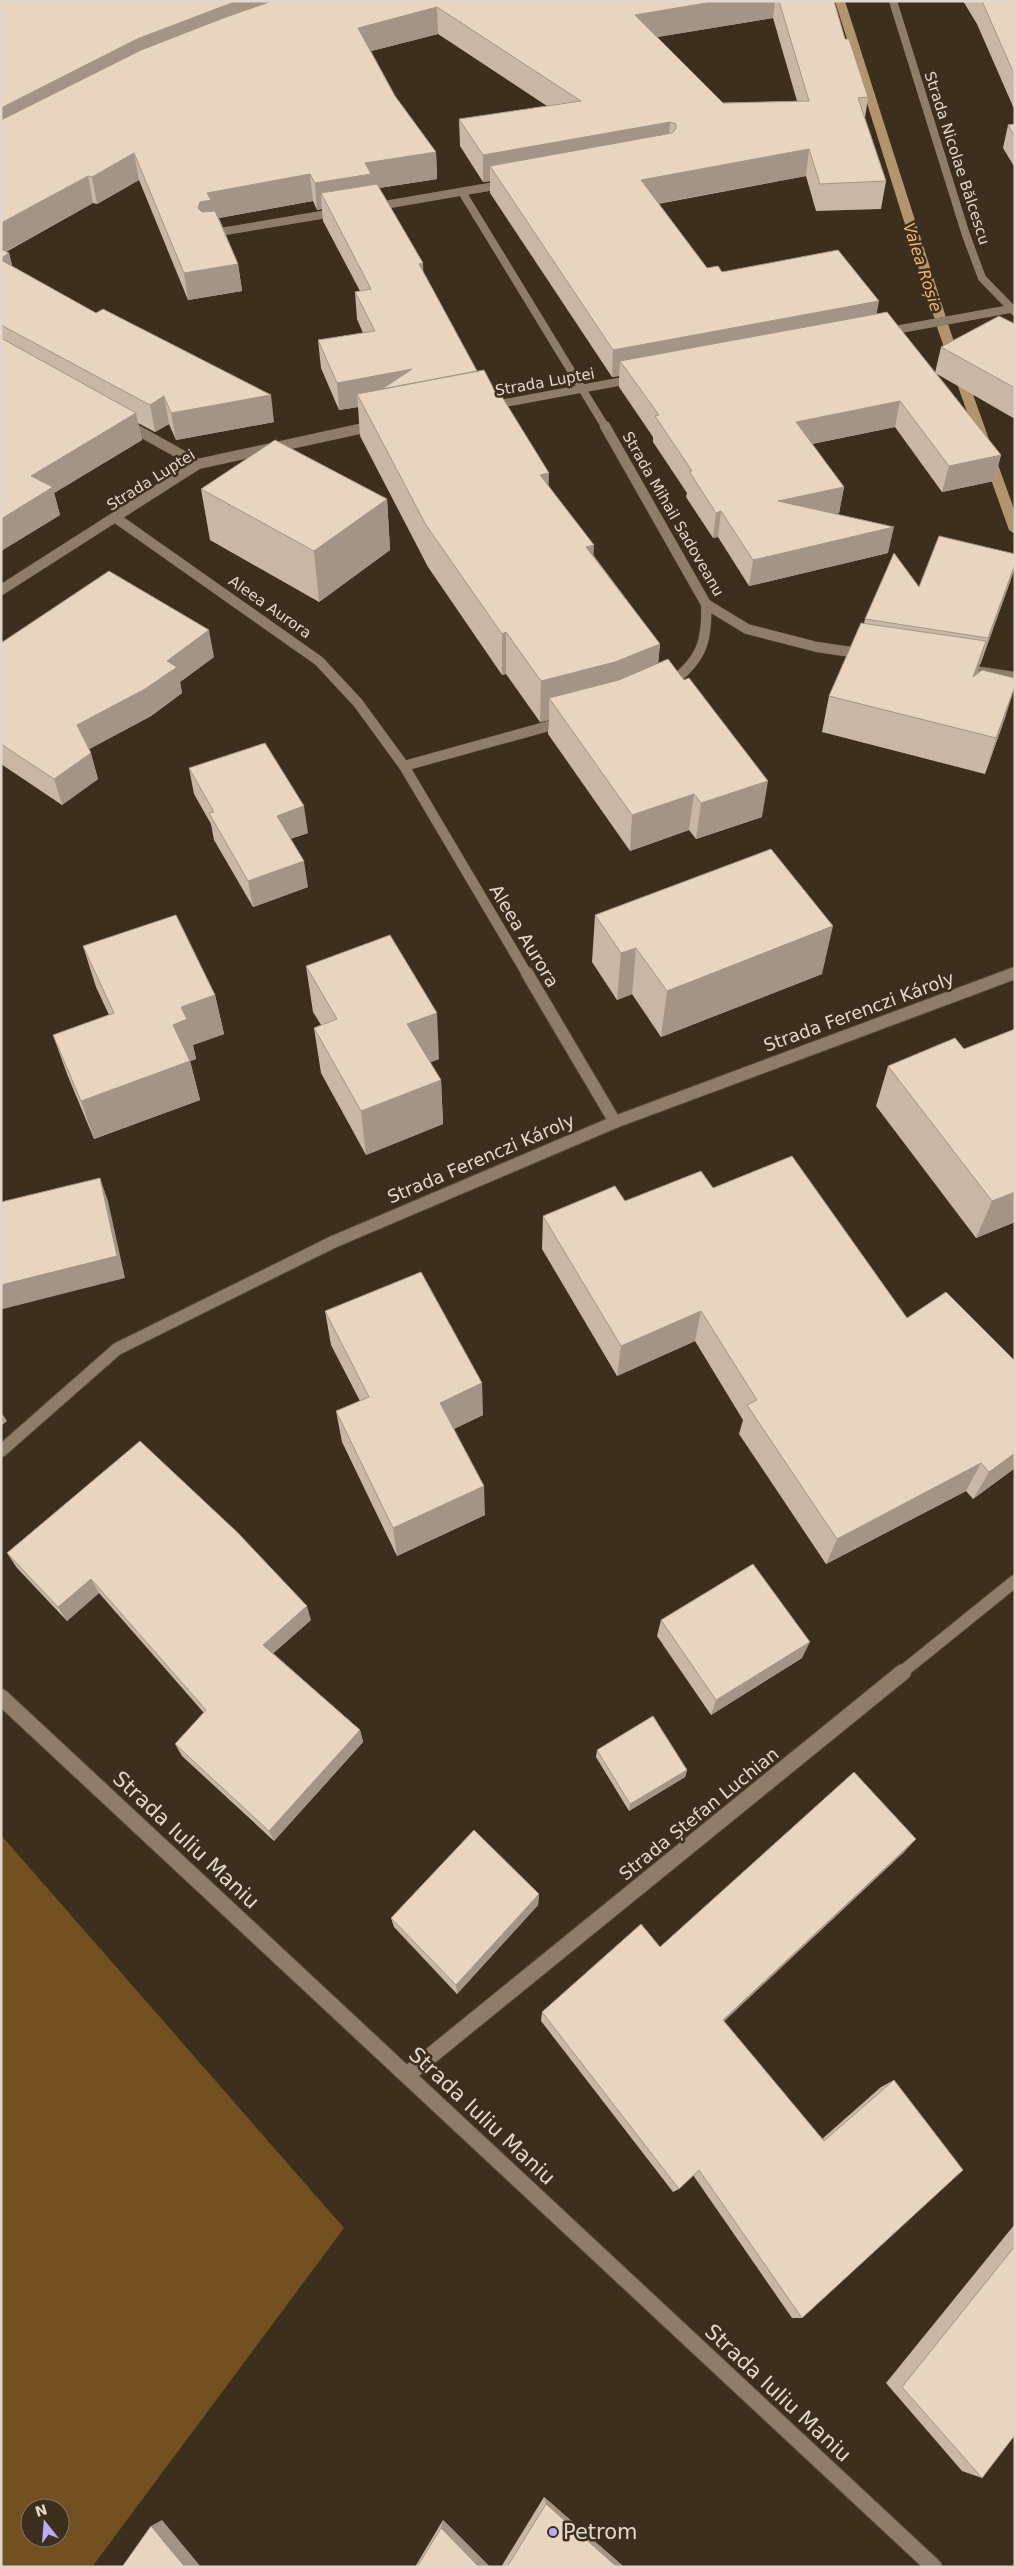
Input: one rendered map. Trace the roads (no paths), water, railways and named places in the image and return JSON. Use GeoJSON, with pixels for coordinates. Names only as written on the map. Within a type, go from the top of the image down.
{"type":"FeatureCollection","features":[{"type":"Feature","properties":{"kind":"street","name":"Strada Nicolae Bălcescu"},"geometry":{"type":"LineString","coordinates":[[892,1],[982,278],[1012,310]]}},
{"type":"Feature","properties":{"kind":"street"},"geometry":{"type":"LineString","coordinates":[[364,208],[511,183]]}},
{"type":"Feature","properties":{"kind":"street","name":"Strada Mihail Sadoveanu"},"geometry":{"type":"LineString","coordinates":[[462,192],[584,389],[706,604],[747,629],[817,647],[873,656]]}},
{"type":"Feature","properties":{"kind":"street"},"geometry":{"type":"LineString","coordinates":[[207,234],[344,211]]}},
{"type":"Feature","properties":{"kind":"street"},"geometry":{"type":"LineString","coordinates":[[871,334],[954,318],[1012,310]]}},
{"type":"Feature","properties":{"kind":"street","name":"Strada Luptei"},"geometry":{"type":"LineString","coordinates":[[478,408],[642,378]]}},
{"type":"Feature","properties":{"kind":"street"},"geometry":{"type":"LineString","coordinates":[[121,422],[198,464]]}},
{"type":"Feature","properties":{"kind":"street","name":"Strada Luptei"},"geometry":{"type":"LineString","coordinates":[[1,590],[198,464],[381,425]]}},
{"type":"Feature","properties":{"kind":"street","name":"Aleea Aurora"},"geometry":{"type":"LineString","coordinates":[[116,518],[319,661],[358,703],[404,766],[615,1122]]}},
{"type":"Feature","properties":{"kind":"street"},"geometry":{"type":"LineString","coordinates":[[660,690],[688,672],[705,643],[708,622],[706,604]]}},
{"type":"Feature","properties":{"kind":"street"},"geometry":{"type":"LineString","coordinates":[[949,667],[1015,677]]}},
{"type":"Feature","properties":{"kind":"street"},"geometry":{"type":"LineString","coordinates":[[404,766],[570,720]]}},
{"type":"Feature","properties":{"kind":"street","name":"Strada Ferenczi Károly"},"geometry":{"type":"LineString","coordinates":[[1,1451],[117,1350],[333,1242],[615,1122],[1015,973]]}},
{"type":"Feature","properties":{"kind":"street","name":"Strada Ștefan Luchian"},"geometry":{"type":"LineString","coordinates":[[407,2076],[1015,1582]]}},
{"type":"Feature","properties":{"kind":"street","name":"Strada Iuliu Maniu"},"geometry":{"type":"LineString","coordinates":[[1,1697],[934,2567]]}},
{"type":"Feature","properties":{"kind":"waterway","name":"Valea Roșie"},"geometry":{"type":"LineString","coordinates":[[840,1],[945,333],[1015,530]]}},
{"type":"Feature","properties":{"kind":"place","name":"Petrom"},"geometry":{"type":"Point","coordinates":[553,2532]}}]}
